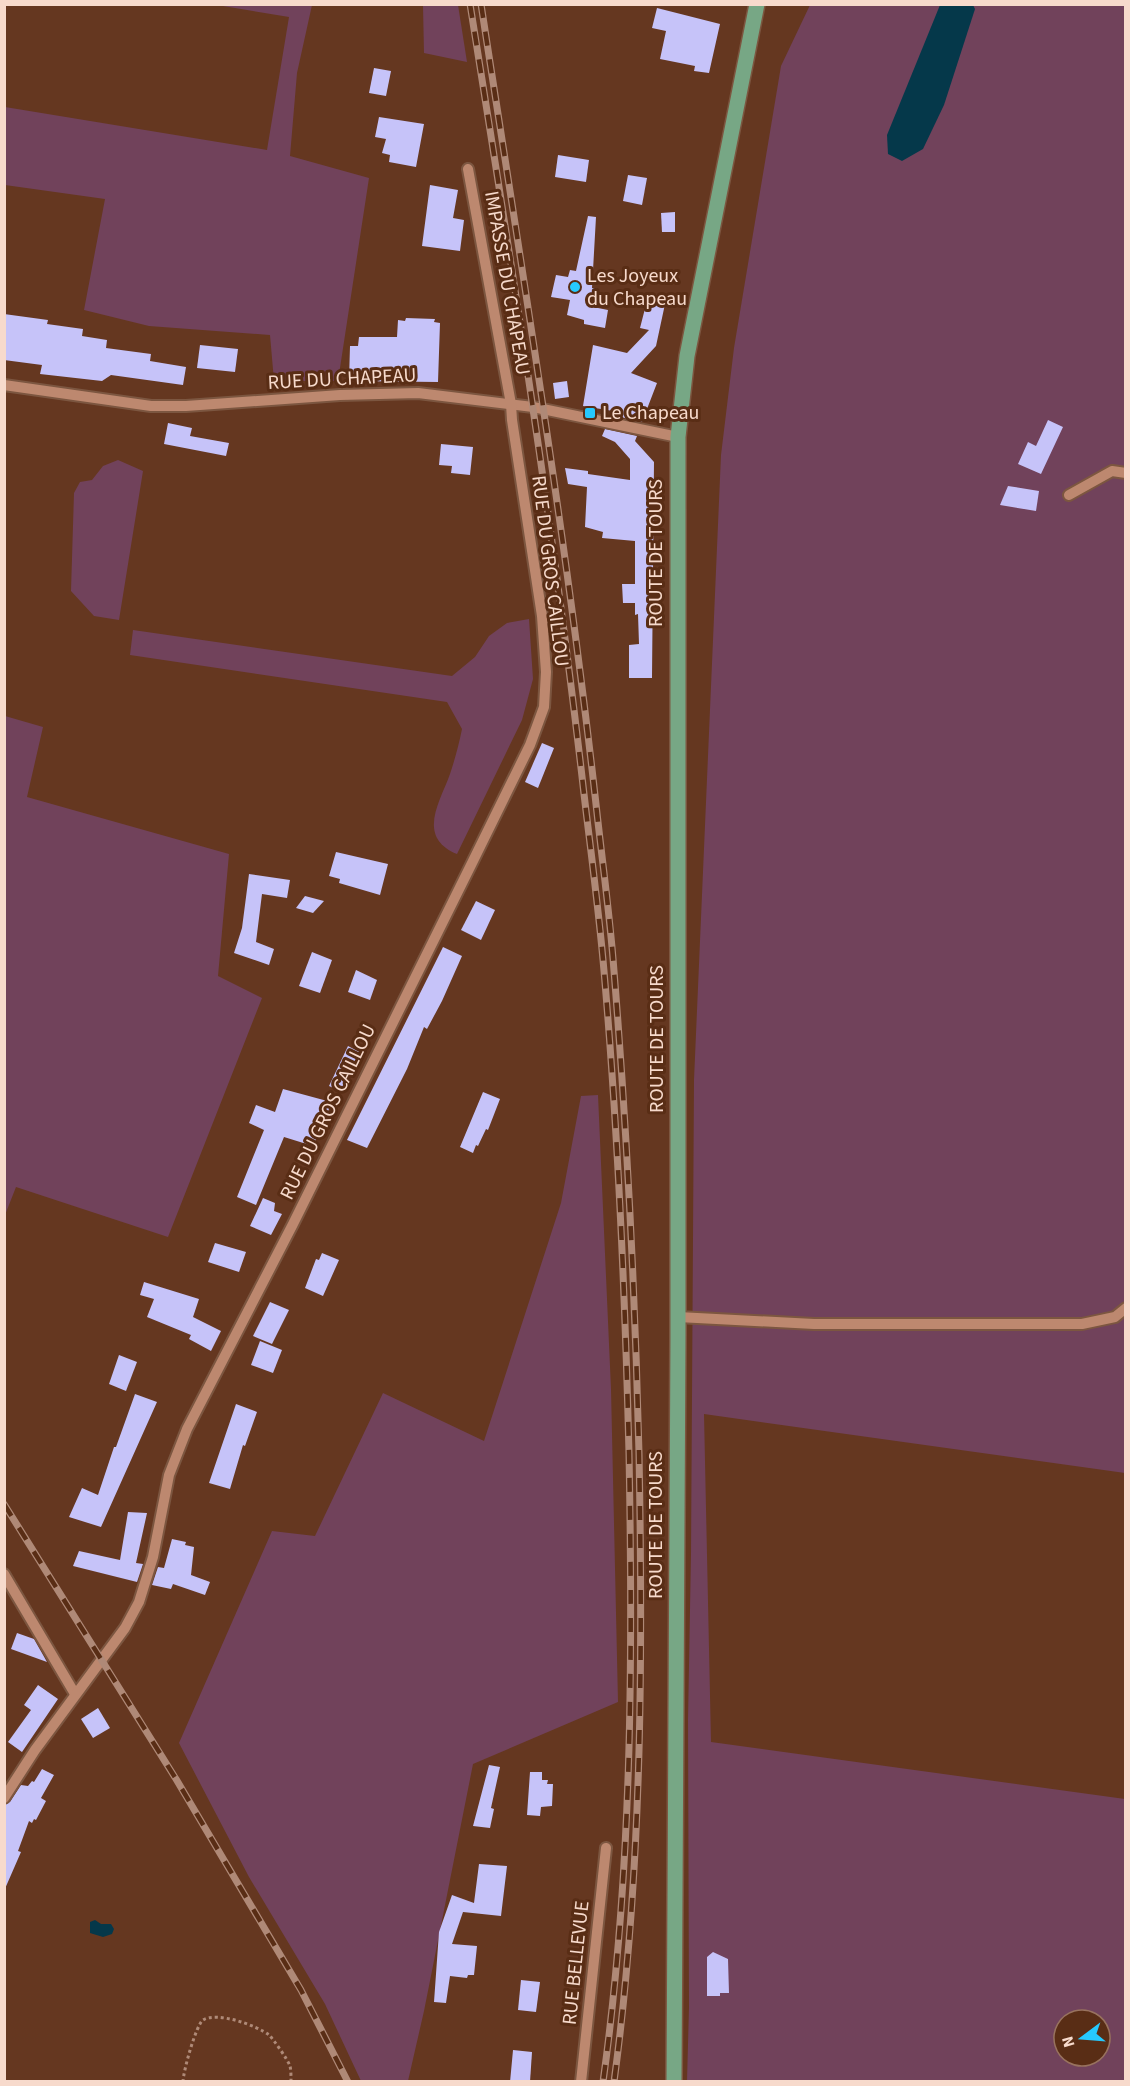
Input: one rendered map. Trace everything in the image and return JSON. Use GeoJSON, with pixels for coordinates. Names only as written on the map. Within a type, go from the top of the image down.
{"type":"FeatureCollection","features":[{"type":"Feature","properties":{"kind":"main road","name":"ROUTE DE TOURS"},"geometry":{"type":"LineString","coordinates":[[674,2082],[678,1317],[678,437],[687,356],[757,4]]}},
{"type":"Feature","properties":{"kind":"street","name":"IMPASSE DU CHAPEAU"},"geometry":{"type":"LineString","coordinates":[[468,169],[511,404]]}},
{"type":"Feature","properties":{"kind":"street","name":"RUE DU CHAPEAU"},"geometry":{"type":"LineString","coordinates":[[4,385],[151,406],[418,393],[511,404],[678,437]]}},
{"type":"Feature","properties":{"kind":"street","name":"RUE DU GROS CAILLOU"},"geometry":{"type":"LineString","coordinates":[[4,1798],[75,1694],[124,1628],[139,1602],[153,1557],[169,1475],[187,1430],[293,1224],[467,873],[530,745],[544,707],[546,672],[542,616],[511,404]]}},
{"type":"Feature","properties":{"kind":"street"},"geometry":{"type":"LineString","coordinates":[[1068,495],[1112,471],[1125,473]]}},
{"type":"Feature","properties":{"kind":"street"},"geometry":{"type":"LineString","coordinates":[[678,1317],[814,1324],[1082,1324],[1115,1317],[1125,1308]]}},
{"type":"Feature","properties":{"kind":"street"},"geometry":{"type":"LineString","coordinates":[[4,1574],[75,1694]]}},
{"type":"Feature","properties":{"kind":"street","name":"RUE BELLEVUE"},"geometry":{"type":"LineString","coordinates":[[581,2082],[606,1848]]}},
{"type":"Feature","properties":{"kind":"path"},"geometry":{"type":"LineString","coordinates":[[183,2082],[187,2058],[198,2027],[201,2021],[214,2017],[234,2020],[270,2036],[290,2066],[291,2080]]}},
{"type":"Feature","properties":{"kind":"shaded area"},"geometry":{"type":"Polygon","coordinates":[[[217,5],[312,5],[297,73],[290,156],[369,178],[338,381],[274,381],[270,335],[149,326],[84,310],[105,199],[5,185],[5,107],[267,150],[289,17],[217,5]]]}},
{"type":"Feature","properties":{"kind":"shaded area"},"geometry":{"type":"Polygon","coordinates":[[[423,5],[458,5],[467,62],[424,53],[423,5]]]}},
{"type":"Feature","properties":{"kind":"shaded area"},"geometry":{"type":"Polygon","coordinates":[[[810,5],[1125,5],[1125,1473],[704,1414],[711,1742],[1125,1799],[1125,2081],[687,2082],[694,1080],[721,455],[734,348],[781,66],[810,5]]]}},
{"type":"Feature","properties":{"kind":"shaded area"},"geometry":{"type":"Polygon","coordinates":[[[118,460],[143,471],[119,620],[94,616],[71,591],[74,493],[80,482],[92,480],[103,466],[118,460]]]}},
{"type":"Feature","properties":{"kind":"shaded area"},"geometry":{"type":"Polygon","coordinates":[[[529,619],[533,679],[522,720],[457,854],[445,847],[437,838],[434,829],[437,807],[452,768],[462,729],[447,702],[130,655],[133,630],[452,676],[475,657],[489,636],[507,623],[529,619]]]}},
{"type":"Feature","properties":{"kind":"shaded area"},"geometry":{"type":"Polygon","coordinates":[[[5,716],[43,727],[27,797],[229,854],[218,976],[262,998],[168,1237],[16,1187],[5,1215],[5,716]]]}},
{"type":"Feature","properties":{"kind":"shaded area"},"geometry":{"type":"Polygon","coordinates":[[[598,1095],[611,1389],[618,1702],[473,1764],[408,2081],[361,2081],[325,2004],[249,1877],[179,1743],[272,1531],[315,1536],[383,1393],[484,1441],[561,1203],[581,1096],[598,1095]]]}},
{"type":"Feature","properties":{"kind":"water"},"geometry":{"type":"Polygon","coordinates":[[[940,5],[973,5],[975,9],[944,105],[923,149],[902,161],[888,154],[887,135],[940,5]]]}},
{"type":"Feature","properties":{"kind":"water"},"geometry":{"type":"Polygon","coordinates":[[[95,1920],[101,1924],[111,1924],[114,1929],[112,1934],[103,1937],[90,1933],[90,1922],[95,1920]]]}},
{"type":"Feature","properties":{"kind":"building"},"geometry":{"type":"Polygon","coordinates":[[[657,8],[720,24],[709,73],[694,71],[695,66],[660,59],[666,31],[652,28],[657,8]]]}},
{"type":"Feature","properties":{"kind":"building"},"geometry":{"type":"Polygon","coordinates":[[[374,68],[391,71],[386,96],[369,93],[374,68]]]}},
{"type":"Feature","properties":{"kind":"building"},"geometry":{"type":"Polygon","coordinates":[[[379,117],[424,124],[416,167],[389,162],[390,155],[382,153],[386,139],[375,137],[379,117]]]}},
{"type":"Feature","properties":{"kind":"building"},"geometry":{"type":"Polygon","coordinates":[[[558,155],[589,160],[586,182],[555,177],[558,155]]]}},
{"type":"Feature","properties":{"kind":"building"},"geometry":{"type":"Polygon","coordinates":[[[628,175],[647,178],[642,205],[623,201],[628,175]]]}},
{"type":"Feature","properties":{"kind":"building"},"geometry":{"type":"Polygon","coordinates":[[[430,185],[458,190],[453,218],[464,220],[460,251],[422,246],[430,185]]]}},
{"type":"Feature","properties":{"kind":"building"},"geometry":{"type":"Polygon","coordinates":[[[675,212],[675,232],[662,232],[661,213],[675,212]]]}},
{"type":"Feature","properties":{"kind":"building","name":"Les Joyeux du Chapeau"},"geometry":{"type":"Polygon","coordinates":[[[588,216],[596,217],[592,288],[597,288],[593,307],[608,310],[605,328],[584,324],[584,320],[567,315],[570,300],[551,297],[556,275],[568,277],[570,270],[576,271],[588,216]]]}},
{"type":"Feature","properties":{"kind":"building"},"geometry":{"type":"Polygon","coordinates":[[[649,293],[664,296],[663,303],[665,304],[656,346],[631,373],[657,383],[642,422],[611,415],[613,411],[583,406],[593,345],[627,353],[649,330],[640,328],[649,293]]]}},
{"type":"Feature","properties":{"kind":"building"},"geometry":{"type":"Polygon","coordinates":[[[4,314],[48,320],[47,324],[83,329],[82,336],[107,340],[106,348],[151,354],[150,361],[186,367],[183,385],[111,375],[102,381],[40,374],[42,365],[4,360],[4,314]]]}},
{"type":"Feature","properties":{"kind":"building"},"geometry":{"type":"Polygon","coordinates":[[[406,318],[435,319],[434,322],[440,323],[438,382],[349,381],[350,346],[358,346],[359,337],[397,337],[398,320],[405,321],[406,318]]]}},
{"type":"Feature","properties":{"kind":"building"},"geometry":{"type":"Polygon","coordinates":[[[200,345],[238,349],[235,372],[197,368],[200,345]]]}},
{"type":"Feature","properties":{"kind":"building"},"geometry":{"type":"Polygon","coordinates":[[[567,381],[569,397],[555,399],[553,383],[567,381]]]}},
{"type":"Feature","properties":{"kind":"building"},"geometry":{"type":"Polygon","coordinates":[[[1048,420],[1063,427],[1041,474],[1018,464],[1028,442],[1036,446],[1048,420]]]}},
{"type":"Feature","properties":{"kind":"building"},"geometry":{"type":"Polygon","coordinates":[[[168,423],[192,428],[190,436],[229,443],[226,456],[164,444],[168,423]]]}},
{"type":"Feature","properties":{"kind":"building"},"geometry":{"type":"Polygon","coordinates":[[[605,429],[637,436],[635,441],[654,462],[652,678],[629,678],[629,645],[639,644],[638,614],[635,615],[635,603],[623,603],[622,584],[635,584],[635,541],[602,538],[603,532],[585,527],[587,487],[568,484],[565,468],[630,480],[630,459],[615,442],[602,436],[605,429]]]}},
{"type":"Feature","properties":{"kind":"building"},"geometry":{"type":"Polygon","coordinates":[[[441,444],[473,447],[470,475],[451,473],[452,466],[439,465],[441,444]]]}},
{"type":"Feature","properties":{"kind":"building"},"geometry":{"type":"Polygon","coordinates":[[[1008,486],[1039,491],[1036,511],[1000,505],[1008,486]]]}},
{"type":"Feature","properties":{"kind":"building"},"geometry":{"type":"Polygon","coordinates":[[[542,743],[554,748],[538,788],[525,782],[542,743]]]}},
{"type":"Feature","properties":{"kind":"building"},"geometry":{"type":"Polygon","coordinates":[[[336,852],[388,864],[380,895],[339,883],[340,879],[329,876],[336,852]]]}},
{"type":"Feature","properties":{"kind":"building"},"geometry":{"type":"Polygon","coordinates":[[[249,874],[290,880],[287,898],[262,894],[256,942],[274,949],[269,965],[234,953],[242,928],[249,874]]]}},
{"type":"Feature","properties":{"kind":"building"},"geometry":{"type":"Polygon","coordinates":[[[305,896],[324,901],[313,913],[296,908],[305,896]]]}},
{"type":"Feature","properties":{"kind":"building"},"geometry":{"type":"Polygon","coordinates":[[[476,901],[495,910],[481,940],[461,930],[476,901]]]}},
{"type":"Feature","properties":{"kind":"building"},"geometry":{"type":"Polygon","coordinates":[[[443,947],[462,956],[442,1001],[427,1029],[424,1027],[407,1069],[367,1148],[347,1140],[443,947]]]}},
{"type":"Feature","properties":{"kind":"building"},"geometry":{"type":"Polygon","coordinates":[[[312,952],[332,960],[320,993],[299,986],[312,952]]]}},
{"type":"Feature","properties":{"kind":"building"},"geometry":{"type":"Polygon","coordinates":[[[356,970],[377,980],[370,1000],[348,992],[356,970]]]}},
{"type":"Feature","properties":{"kind":"building"},"geometry":{"type":"Polygon","coordinates":[[[348,1046],[361,1053],[342,1092],[329,1086],[348,1046]]]}},
{"type":"Feature","properties":{"kind":"building"},"geometry":{"type":"Polygon","coordinates":[[[283,1089],[331,1102],[325,1122],[313,1146],[284,1137],[256,1205],[237,1197],[264,1130],[249,1123],[256,1105],[275,1112],[283,1089]]]}},
{"type":"Feature","properties":{"kind":"building"},"geometry":{"type":"Polygon","coordinates":[[[483,1092],[500,1099],[488,1130],[486,1129],[473,1153],[460,1147],[483,1092]]]}},
{"type":"Feature","properties":{"kind":"building"},"geometry":{"type":"Polygon","coordinates":[[[263,1198],[275,1203],[274,1211],[282,1214],[271,1235],[250,1226],[263,1198]]]}},
{"type":"Feature","properties":{"kind":"building"},"geometry":{"type":"Polygon","coordinates":[[[215,1243],[246,1252],[239,1272],[208,1262],[215,1243]]]}},
{"type":"Feature","properties":{"kind":"building"},"geometry":{"type":"Polygon","coordinates":[[[322,1253],[339,1260],[323,1296],[305,1288],[316,1259],[319,1260],[322,1253]]]}},
{"type":"Feature","properties":{"kind":"building"},"geometry":{"type":"Polygon","coordinates":[[[144,1282],[199,1299],[193,1317],[221,1331],[211,1351],[189,1339],[191,1335],[147,1317],[154,1299],[140,1295],[144,1282]]]}},
{"type":"Feature","properties":{"kind":"building"},"geometry":{"type":"Polygon","coordinates":[[[270,1302],[289,1310],[272,1344],[253,1336],[270,1302]]]}},
{"type":"Feature","properties":{"kind":"building"},"geometry":{"type":"Polygon","coordinates":[[[260,1341],[282,1350],[273,1373],[251,1365],[260,1341]]]}},
{"type":"Feature","properties":{"kind":"building"},"geometry":{"type":"Polygon","coordinates":[[[119,1355],[137,1362],[126,1391],[109,1384],[119,1355]]]}},
{"type":"Feature","properties":{"kind":"building"},"geometry":{"type":"Polygon","coordinates":[[[135,1394],[157,1402],[101,1527],[69,1517],[82,1488],[98,1495],[135,1394]]]}},
{"type":"Feature","properties":{"kind":"building"},"geometry":{"type":"Polygon","coordinates":[[[236,1404],[257,1412],[245,1446],[243,1445],[230,1489],[209,1483],[236,1404]]]}},
{"type":"Feature","properties":{"kind":"building"},"geometry":{"type":"Polygon","coordinates":[[[128,1512],[147,1513],[136,1563],[143,1564],[137,1582],[73,1566],[79,1551],[120,1560],[128,1512]]]}},
{"type":"Feature","properties":{"kind":"building"},"geometry":{"type":"Polygon","coordinates":[[[172,1539],[186,1542],[185,1545],[194,1547],[191,1575],[210,1582],[205,1595],[173,1584],[171,1589],[152,1585],[158,1567],[164,1568],[172,1539]]]}},
{"type":"Feature","properties":{"kind":"building"},"geometry":{"type":"Polygon","coordinates":[[[17,1633],[34,1639],[47,1662],[11,1649],[17,1633]]]}},
{"type":"Feature","properties":{"kind":"building"},"geometry":{"type":"Polygon","coordinates":[[[38,1685],[58,1699],[22,1752],[8,1742],[31,1710],[24,1705],[38,1685]]]}},
{"type":"Feature","properties":{"kind":"building"},"geometry":{"type":"Polygon","coordinates":[[[98,1708],[110,1728],[93,1738],[81,1719],[98,1708]]]}},
{"type":"Feature","properties":{"kind":"building"},"geometry":{"type":"Polygon","coordinates":[[[489,1765],[500,1767],[491,1808],[494,1809],[490,1828],[473,1826],[489,1765]]]}},
{"type":"Feature","properties":{"kind":"building"},"geometry":{"type":"Polygon","coordinates":[[[42,1769],[54,1775],[41,1798],[46,1801],[36,1820],[34,1819],[32,1823],[29,1821],[18,1851],[21,1852],[4,1891],[4,1805],[10,1802],[21,1785],[28,1786],[32,1781],[34,1782],[42,1769]]]}},
{"type":"Feature","properties":{"kind":"building"},"geometry":{"type":"Polygon","coordinates":[[[530,1772],[542,1772],[542,1780],[548,1780],[547,1784],[553,1784],[552,1806],[541,1807],[540,1816],[527,1815],[530,1772]]]}},
{"type":"Feature","properties":{"kind":"building"},"geometry":{"type":"Polygon","coordinates":[[[479,1864],[507,1866],[501,1916],[463,1912],[452,1944],[477,1946],[474,1975],[468,1975],[467,1978],[450,1976],[446,2003],[434,2002],[439,1932],[452,1895],[474,1903],[479,1864]]]}},
{"type":"Feature","properties":{"kind":"building"},"geometry":{"type":"Polygon","coordinates":[[[713,1952],[728,1959],[729,1993],[720,1993],[720,1996],[707,1996],[707,1957],[713,1952]]]}},
{"type":"Feature","properties":{"kind":"building"},"geometry":{"type":"Polygon","coordinates":[[[521,1980],[540,1982],[536,2012],[518,2010],[521,1980]]]}},
{"type":"Feature","properties":{"kind":"building"},"geometry":{"type":"Polygon","coordinates":[[[513,2050],[532,2052],[530,2082],[510,2082],[513,2050]]]}},
{"type":"Feature","properties":{"kind":"railway"},"geometry":{"type":"LineString","coordinates":[[470,4],[546,497],[600,927],[613,1091],[627,1393],[631,1610],[625,1847],[613,2004],[603,2082]]}},
{"type":"Feature","properties":{"kind":"railway"},"geometry":{"type":"LineString","coordinates":[[481,4],[543,404],[571,603],[610,929],[623,1091],[637,1393],[641,1611],[635,1847],[623,2004],[614,2082]]}},
{"type":"Feature","properties":{"kind":"railway"},"geometry":{"type":"LineString","coordinates":[[4,1504],[176,1779],[301,1990],[348,2082]]}},
{"type":"Feature","properties":{"kind":"place","name":"Les Joyeux du Chapeau"},"geometry":{"type":"Point","coordinates":[575,287]}},
{"type":"Feature","properties":{"kind":"place","name":"Le Chapeau"},"geometry":{"type":"Point","coordinates":[590,413]}}]}
